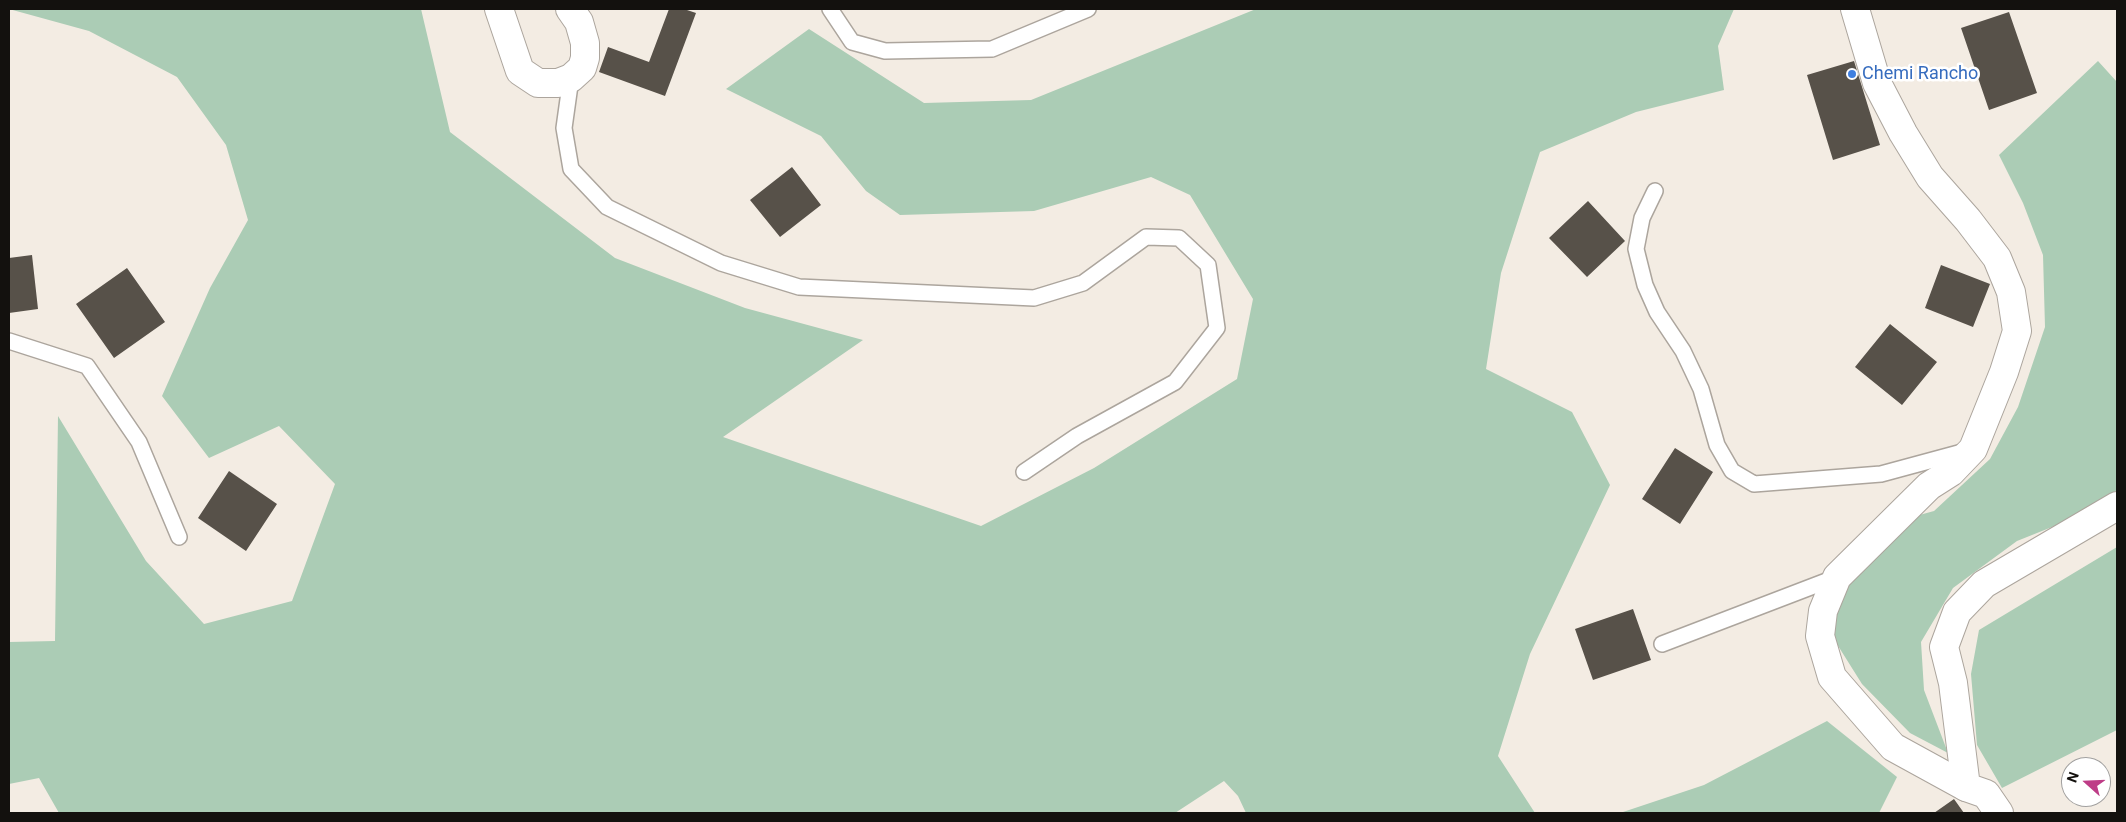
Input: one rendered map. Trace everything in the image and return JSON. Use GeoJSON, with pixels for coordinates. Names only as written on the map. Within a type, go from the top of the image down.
{"type":"FeatureCollection","features":[{"type":"Feature","properties":{"kind":"street"},"geometry":{"type":"LineString","coordinates":[[499,9],[520,71],[538,83],[558,83],[572,78],[582,68],[585,58],[585,43],[579,22],[570,9]]}},
{"type":"Feature","properties":{"kind":"street"},"geometry":{"type":"LineString","coordinates":[[1855,9],[1877,83],[1904,133],[1930,177],[1998,258],[2011,292],[2017,331],[2004,372],[1973,449],[1951,472],[1929,486],[1837,577],[1823,611],[1820,636],[1832,676],[1893,747],[1966,787],[1986,794],[1999,813]]}},
{"type":"Feature","properties":{"kind":"street"},"geometry":{"type":"LineString","coordinates":[[1966,787],[1953,683],[1944,647],[1957,612],[1984,584],[2117,506]]}},
{"type":"Feature","properties":{"kind":"lane"},"geometry":{"type":"LineString","coordinates":[[830,9],[852,42],[885,51],[992,49],[1088,9]]}},
{"type":"Feature","properties":{"kind":"lane"},"geometry":{"type":"LineString","coordinates":[[572,78],[564,128],[571,169],[607,207],[721,263],[799,287],[1034,298],[1083,283],[1146,237],[1179,238],[1208,266],[1217,328],[1175,382],[1077,436],[1024,472]]}},
{"type":"Feature","properties":{"kind":"lane"},"geometry":{"type":"LineString","coordinates":[[1655,191],[1642,218],[1636,250],[1645,285],[1657,312],[1683,351],[1701,390],[1717,445],[1732,471],[1754,484],[1881,474],[1973,449]]}},
{"type":"Feature","properties":{"kind":"lane"},"geometry":{"type":"LineString","coordinates":[[9,341],[87,366],[139,442],[179,537]]}},
{"type":"Feature","properties":{"kind":"lane"},"geometry":{"type":"LineString","coordinates":[[1662,644],[1837,577]]}},
{"type":"Feature","properties":{"kind":"green space"},"geometry":{"type":"Polygon","coordinates":[[[9,9],[421,9],[450,132],[615,258],[745,308],[863,340],[723,437],[981,526],[1094,468],[1237,379],[1253,299],[1190,195],[1151,177],[1034,211],[900,215],[866,191],[821,136],[726,89],[809,29],[924,103],[1031,100],[1256,9],[1734,9],[1718,46],[1724,90],[1636,112],[1540,152],[1501,273],[1486,369],[1572,412],[1610,485],[1530,654],[1498,756],[1535,813],[1246,813],[1238,796],[1224,781],[1175,813],[59,813],[39,778],[9,784],[9,642],[55,641],[58,416],[146,561],[204,624],[292,601],[335,484],[279,426],[209,458],[162,396],[210,288],[248,220],[226,145],[177,77],[89,31],[9,9]]]}},
{"type":"Feature","properties":{"kind":"green space"},"geometry":{"type":"Polygon","coordinates":[[[2098,61],[2117,82],[2117,490],[2077,517],[2017,541],[1953,588],[1921,642],[1924,690],[1948,753],[1910,733],[1862,684],[1830,633],[1845,584],[1887,524],[1934,511],[1990,459],[2018,407],[2045,327],[2043,255],[2023,203],[1999,155],[2098,61]]]}},
{"type":"Feature","properties":{"kind":"green space"},"geometry":{"type":"Polygon","coordinates":[[[2117,547],[2117,730],[2002,788],[1977,745],[1971,674],[1979,630],[2117,547]]]}},
{"type":"Feature","properties":{"kind":"green space"},"geometry":{"type":"Polygon","coordinates":[[[1827,721],[1897,777],[1879,813],[1620,813],[1704,785],[1827,721]]]}},
{"type":"Feature","properties":{"kind":"building"},"geometry":{"type":"Polygon","coordinates":[[[669,9],[684,9],[696,13],[665,96],[599,72],[608,47],[649,62],[669,9]]]}},
{"type":"Feature","properties":{"kind":"building"},"geometry":{"type":"Polygon","coordinates":[[[2009,12],[2037,93],[1989,110],[1961,28],[2009,12]]]}},
{"type":"Feature","properties":{"kind":"building"},"geometry":{"type":"Polygon","coordinates":[[[1854,61],[1880,145],[1833,160],[1807,75],[1854,61]]]}},
{"type":"Feature","properties":{"kind":"building"},"geometry":{"type":"Polygon","coordinates":[[[792,167],[821,205],[780,237],[750,200],[792,167]]]}},
{"type":"Feature","properties":{"kind":"building"},"geometry":{"type":"Polygon","coordinates":[[[1588,201],[1625,241],[1587,277],[1549,238],[1588,201]]]}},
{"type":"Feature","properties":{"kind":"building"},"geometry":{"type":"Polygon","coordinates":[[[32,255],[38,309],[9,313],[9,258],[32,255]]]}},
{"type":"Feature","properties":{"kind":"building"},"geometry":{"type":"Polygon","coordinates":[[[1941,265],[1990,284],[1973,327],[1925,308],[1941,265]]]}},
{"type":"Feature","properties":{"kind":"building"},"geometry":{"type":"Polygon","coordinates":[[[127,268],[165,322],[114,358],[76,304],[127,268]]]}},
{"type":"Feature","properties":{"kind":"building"},"geometry":{"type":"Polygon","coordinates":[[[1890,324],[1937,362],[1902,405],[1855,367],[1890,324]]]}},
{"type":"Feature","properties":{"kind":"building"},"geometry":{"type":"Polygon","coordinates":[[[1675,448],[1713,472],[1680,524],[1642,499],[1675,448]]]}},
{"type":"Feature","properties":{"kind":"building"},"geometry":{"type":"Polygon","coordinates":[[[229,471],[277,504],[246,551],[198,518],[229,471]]]}},
{"type":"Feature","properties":{"kind":"building"},"geometry":{"type":"Polygon","coordinates":[[[1633,609],[1651,660],[1593,680],[1575,629],[1633,609]]]}},
{"type":"Feature","properties":{"kind":"building"},"geometry":{"type":"Polygon","coordinates":[[[1954,799],[1964,813],[1934,813],[1954,799]]]}},
{"type":"Feature","properties":{"kind":"place","name":"Chemi Rancho"},"geometry":{"type":"Point","coordinates":[1852,74]}}]}
